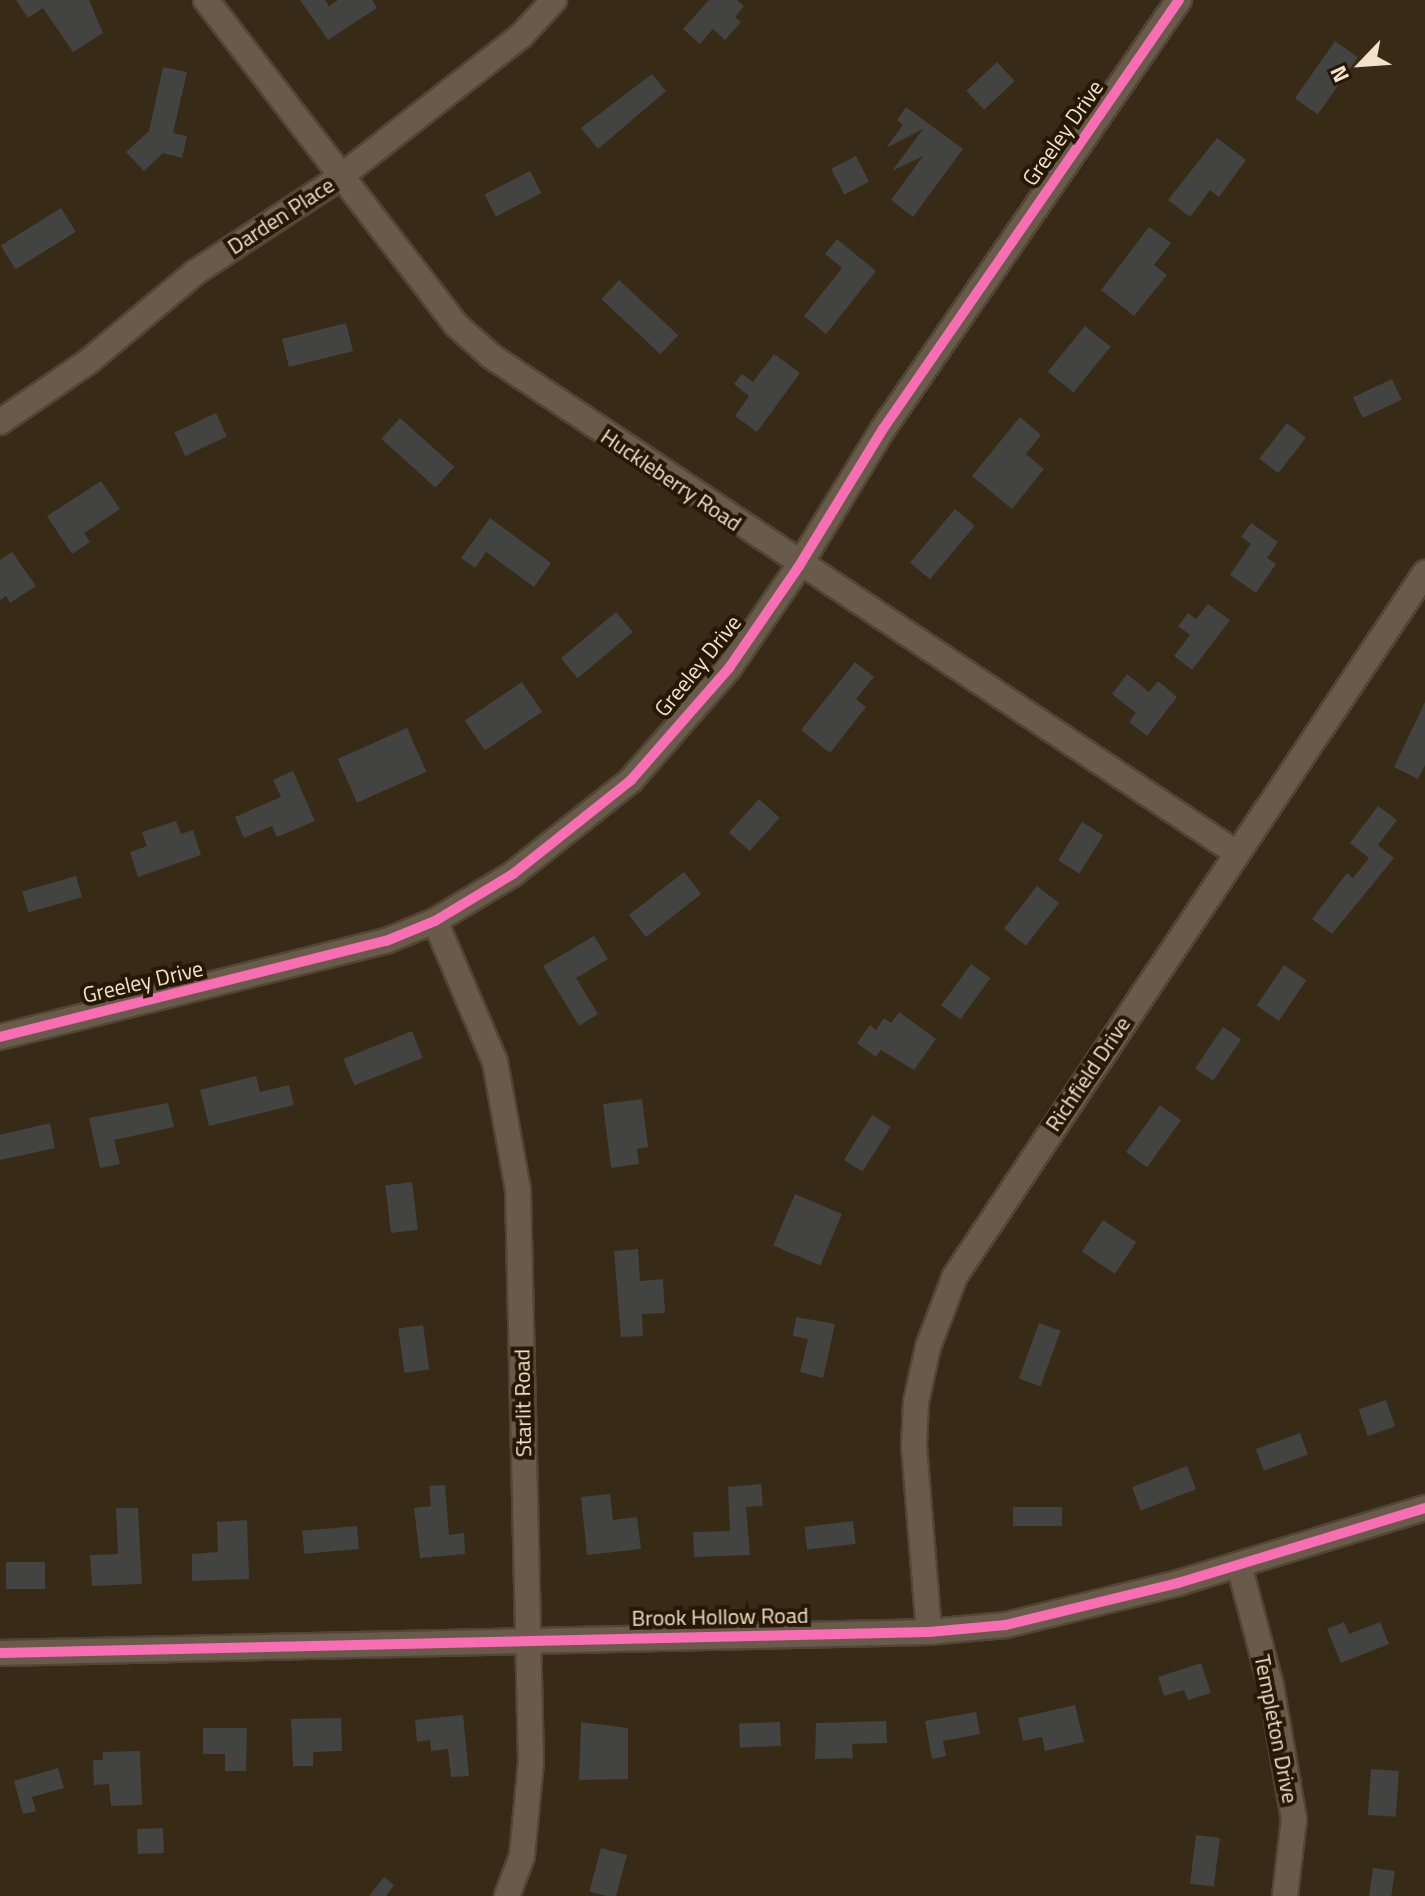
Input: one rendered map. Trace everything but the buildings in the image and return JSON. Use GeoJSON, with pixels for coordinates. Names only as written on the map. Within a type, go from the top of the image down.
{"type":"FeatureCollection","features":[{"type":"Feature","properties":{"kind":"street","name":"Huckleberry Road"},"geometry":{"type":"LineString","coordinates":[[206,0],[339,178],[456,325],[491,356],[799,566],[1235,852]]}},
{"type":"Feature","properties":{"kind":"street","name":"Darden Place"},"geometry":{"type":"LineString","coordinates":[[0,422],[89,361],[196,272],[339,178],[521,36],[554,0]]}},
{"type":"Feature","properties":{"kind":"street","name":"Greeley Drive"},"geometry":{"type":"LineString","coordinates":[[0,1037],[270,973],[386,941],[435,921],[513,874],[631,780],[729,668],[799,566],[883,429],[1179,0]]}},
{"type":"Feature","properties":{"kind":"street","name":"Richfield Drive"},"geometry":{"type":"LineString","coordinates":[[929,1632],[914,1447],[916,1402],[928,1347],[955,1276],[1235,852],[1425,573]]}},
{"type":"Feature","properties":{"kind":"street","name":"Starlit Road"},"geometry":{"type":"LineString","coordinates":[[435,921],[495,1062],[518,1190],[530,1811],[507,1896]]}},
{"type":"Feature","properties":{"kind":"street","name":"Brook Hollow Road"},"geometry":{"type":"LineString","coordinates":[[0,1653],[929,1632],[1006,1625],[1239,1565],[1425,1508]]}},
{"type":"Feature","properties":{"kind":"street","name":"Templeton Drive"},"geometry":{"type":"LineString","coordinates":[[1239,1565],[1271,1686],[1294,1819],[1285,1896]]}},
{"type":"Feature","properties":{"kind":"cycle path"},"geometry":{"type":"LineString","coordinates":[[0,1037],[386,941],[435,921],[513,874],[631,780],[729,668],[799,566],[883,429],[1179,0]]}},
{"type":"Feature","properties":{"kind":"cycle path"},"geometry":{"type":"LineString","coordinates":[[0,1653],[929,1632],[1006,1625],[1178,1583],[1425,1508]]}}]}
